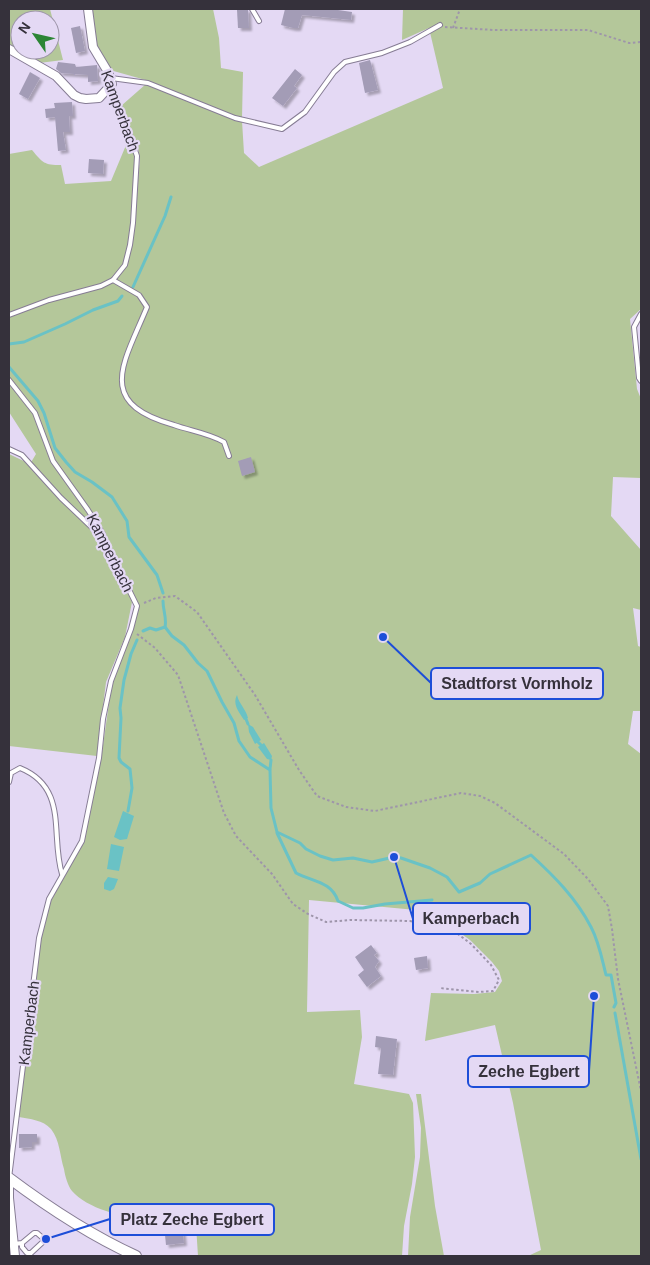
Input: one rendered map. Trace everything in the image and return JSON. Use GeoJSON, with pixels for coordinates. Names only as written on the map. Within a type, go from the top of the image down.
{"type":"FeatureCollection","features":[{"type":"Feature","properties":{"kind":"street","name":"Kamperbach"},"geometry":{"type":"LineString","coordinates":[[88,9],[94,47],[111,81]]}},
{"type":"Feature","properties":{"kind":"street"},"geometry":{"type":"LineString","coordinates":[[9,49],[56,76],[74,95],[80,98],[99,98],[111,81]]}},
{"type":"Feature","properties":{"kind":"street"},"geometry":{"type":"LineString","coordinates":[[9,1178],[9,1198],[18,1244],[16,1256]]}},
{"type":"Feature","properties":{"kind":"street"},"geometry":{"type":"LineString","coordinates":[[9,1178],[126,1255]]}},
{"type":"Feature","properties":{"kind":"lane"},"geometry":{"type":"LineString","coordinates":[[252,9],[259,21]]}},
{"type":"Feature","properties":{"kind":"lane"},"geometry":{"type":"LineString","coordinates":[[111,81],[148,83],[235,118],[282,129],[305,112],[334,72],[345,62],[382,53],[410,42],[440,25]]}},
{"type":"Feature","properties":{"kind":"lane","name":"Kamperbach"},"geometry":{"type":"LineString","coordinates":[[111,81],[136,151],[138,163],[130,245],[125,265],[113,280]]}},
{"type":"Feature","properties":{"kind":"lane"},"geometry":{"type":"LineString","coordinates":[[9,315],[49,300],[102,286],[113,280],[139,295],[147,307],[125,361],[122,375],[123,392],[127,400],[152,418],[211,435],[224,442],[229,456]]}},
{"type":"Feature","properties":{"kind":"lane"},"geometry":{"type":"LineString","coordinates":[[641,314],[634,327],[639,378],[641,381]]}},
{"type":"Feature","properties":{"kind":"lane","name":"Kamperbach"},"geometry":{"type":"LineString","coordinates":[[9,380],[35,413],[53,461],[103,534],[137,606],[131,629],[110,681],[99,758],[82,840],[49,899],[39,938],[9,1178]]}},
{"type":"Feature","properties":{"kind":"lane"},"geometry":{"type":"LineString","coordinates":[[9,449],[22,455],[104,539]]}},
{"type":"Feature","properties":{"kind":"lane"},"geometry":{"type":"LineString","coordinates":[[9,782],[11,773],[20,768],[30,772],[39,779],[50,796],[57,822],[58,861],[62,874]]}},
{"type":"Feature","properties":{"kind":"lane"},"geometry":{"type":"LineString","coordinates":[[34,1233],[38,1233],[44,1240],[31,1253],[27,1253],[18,1244],[34,1233]]}},
{"type":"Feature","properties":{"kind":"path"},"geometry":{"type":"LineString","coordinates":[[460,9],[452,28],[588,30],[629,42],[641,42]]}},
{"type":"Feature","properties":{"kind":"path"},"geometry":{"type":"LineString","coordinates":[[137,606],[156,598],[175,596],[197,612],[255,695],[317,796],[346,807],[375,811],[461,793],[480,796],[495,803],[564,854],[588,879],[608,906],[618,979],[641,1091]]}},
{"type":"Feature","properties":{"kind":"path"},"geometry":{"type":"LineString","coordinates":[[131,629],[155,648],[178,676],[224,813],[236,836],[272,874],[293,904],[308,914],[326,922],[351,920],[410,921],[454,931],[471,944],[491,965],[499,980],[494,990],[479,992],[440,988]]}},
{"type":"Feature","properties":{"kind":"shaded area"},"geometry":{"type":"Polygon","coordinates":[[[9,9],[50,9],[10,10],[10,46],[9,9]]]}},
{"type":"Feature","properties":{"kind":"shaded area"},"geometry":{"type":"Polygon","coordinates":[[[91,9],[213,9],[219,38],[221,68],[243,72],[242,118],[149,81],[110,70],[95,45],[91,9]]]}},
{"type":"Feature","properties":{"kind":"shaded area"},"geometry":{"type":"Polygon","coordinates":[[[403,9],[641,9],[641,309],[630,319],[637,389],[641,399],[641,478],[613,477],[611,516],[641,550],[641,610],[633,608],[638,646],[641,647],[641,711],[633,711],[628,744],[641,754],[641,1256],[528,1256],[541,1250],[513,1103],[495,1025],[425,1041],[431,993],[474,994],[495,992],[502,981],[499,971],[470,940],[456,930],[416,910],[309,900],[307,1012],[360,1010],[362,1037],[354,1084],[409,1094],[413,1103],[415,1157],[404,1226],[402,1256],[198,1256],[195,1210],[158,1214],[157,1218],[136,1218],[112,1213],[89,1204],[79,1198],[69,1186],[58,1143],[51,1129],[32,1119],[19,1117],[39,945],[50,902],[84,842],[101,759],[112,682],[133,628],[138,605],[108,544],[132,602],[125,637],[106,682],[97,756],[9,746],[9,454],[30,464],[36,454],[9,412],[9,154],[32,150],[44,162],[61,165],[65,184],[111,181],[129,138],[135,157],[134,196],[136,197],[140,159],[121,106],[146,84],[242,121],[244,153],[259,167],[443,88],[429,28],[402,40],[403,9]]]}},
{"type":"Feature","properties":{"kind":"shaded area"},"geometry":{"type":"Polygon","coordinates":[[[60,48],[63,60],[39,63],[33,60],[60,60],[60,48]]]}},
{"type":"Feature","properties":{"kind":"shaded area"},"geometry":{"type":"Polygon","coordinates":[[[237,695],[248,718],[244,720],[235,702],[237,695]]]}},
{"type":"Feature","properties":{"kind":"shaded area"},"geometry":{"type":"Polygon","coordinates":[[[248,724],[253,727],[261,740],[255,744],[249,732],[248,724]]]}},
{"type":"Feature","properties":{"kind":"shaded area"},"geometry":{"type":"Polygon","coordinates":[[[264,743],[272,756],[271,760],[267,759],[258,747],[264,743]]]}},
{"type":"Feature","properties":{"kind":"shaded area"},"geometry":{"type":"Polygon","coordinates":[[[123,811],[134,816],[127,839],[120,840],[114,837],[123,811]]]}},
{"type":"Feature","properties":{"kind":"shaded area"},"geometry":{"type":"Polygon","coordinates":[[[111,844],[124,847],[119,871],[107,869],[111,844]]]}},
{"type":"Feature","properties":{"kind":"shaded area"},"geometry":{"type":"Polygon","coordinates":[[[108,877],[118,879],[114,889],[110,891],[104,889],[104,883],[108,877]]]}},
{"type":"Feature","properties":{"kind":"shaded area"},"geometry":{"type":"Polygon","coordinates":[[[416,1094],[421,1094],[435,1206],[444,1256],[408,1256],[410,1217],[420,1157],[421,1128],[416,1094]]]}},
{"type":"Feature","properties":{"kind":"building"},"geometry":{"type":"Polygon","coordinates":[[[248,9],[249,28],[238,28],[237,10],[248,9]]]}},
{"type":"Feature","properties":{"kind":"building"},"geometry":{"type":"Polygon","coordinates":[[[285,9],[339,9],[352,12],[351,20],[302,15],[298,28],[293,28],[281,25],[285,9]]]}},
{"type":"Feature","properties":{"kind":"building"},"geometry":{"type":"Polygon","coordinates":[[[80,26],[85,51],[76,53],[71,28],[80,26]]]}},
{"type":"Feature","properties":{"kind":"building"},"geometry":{"type":"Polygon","coordinates":[[[370,60],[378,90],[365,93],[359,63],[370,60]]]}},
{"type":"Feature","properties":{"kind":"building"},"geometry":{"type":"Polygon","coordinates":[[[58,62],[75,64],[76,67],[97,65],[98,81],[88,82],[88,75],[61,73],[56,69],[58,62]]]}},
{"type":"Feature","properties":{"kind":"building"},"geometry":{"type":"Polygon","coordinates":[[[295,69],[302,75],[294,86],[297,88],[283,106],[272,98],[295,69]]]}},
{"type":"Feature","properties":{"kind":"building"},"geometry":{"type":"Polygon","coordinates":[[[30,72],[40,78],[28,99],[19,94],[30,72]]]}},
{"type":"Feature","properties":{"kind":"building"},"geometry":{"type":"Polygon","coordinates":[[[72,102],[73,116],[69,116],[70,132],[63,132],[66,150],[58,151],[55,117],[46,118],[45,109],[55,108],[54,103],[72,102]]]}},
{"type":"Feature","properties":{"kind":"building"},"geometry":{"type":"Polygon","coordinates":[[[89,159],[104,160],[103,174],[88,173],[89,159]]]}},
{"type":"Feature","properties":{"kind":"building"},"geometry":{"type":"Polygon","coordinates":[[[251,457],[255,472],[242,476],[238,461],[251,457]]]}},
{"type":"Feature","properties":{"kind":"building"},"geometry":{"type":"Polygon","coordinates":[[[371,945],[377,953],[374,955],[379,961],[375,967],[381,976],[367,987],[358,975],[364,970],[355,957],[371,945]]]}},
{"type":"Feature","properties":{"kind":"building"},"geometry":{"type":"Polygon","coordinates":[[[427,956],[428,968],[416,970],[414,958],[427,956]]]}},
{"type":"Feature","properties":{"kind":"building"},"geometry":{"type":"Polygon","coordinates":[[[376,1036],[397,1039],[393,1075],[378,1074],[381,1048],[375,1047],[376,1036]]]}},
{"type":"Feature","properties":{"kind":"building"},"geometry":{"type":"Polygon","coordinates":[[[19,1134],[37,1134],[37,1142],[32,1142],[32,1147],[19,1148],[19,1134]]]}},
{"type":"Feature","properties":{"kind":"building"},"geometry":{"type":"Polygon","coordinates":[[[182,1224],[184,1243],[166,1245],[164,1225],[182,1224]]]}},
{"type":"Feature","properties":{"kind":"waterway"},"geometry":{"type":"LineString","coordinates":[[133,287],[165,216],[171,197]]}},
{"type":"Feature","properties":{"kind":"waterway"},"geometry":{"type":"LineString","coordinates":[[9,344],[24,342],[93,310],[118,301],[122,296]]}},
{"type":"Feature","properties":{"kind":"waterway","name":"Kamperbach"},"geometry":{"type":"LineString","coordinates":[[9,367],[38,401],[44,413],[55,448],[66,462],[75,472],[112,497],[127,521],[129,537],[157,575],[163,593]]}},
{"type":"Feature","properties":{"kind":"waterway","name":"Kamperbach"},"geometry":{"type":"LineString","coordinates":[[163,601],[165,627],[207,671],[234,723],[239,741],[250,757],[270,770],[271,808],[277,832],[300,843],[306,849],[333,860],[353,858],[372,862],[394,857],[401,858],[430,868],[447,877],[459,892],[480,883],[490,874],[531,855],[564,888],[585,916],[594,933],[606,975],[611,975],[616,1003],[614,1007]]}},
{"type":"Feature","properties":{"kind":"waterway"},"geometry":{"type":"LineString","coordinates":[[143,631],[150,628],[156,630],[165,627]]}},
{"type":"Feature","properties":{"kind":"waterway"},"geometry":{"type":"LineString","coordinates":[[128,811],[132,788],[130,769],[119,758],[120,708],[124,680],[137,640]]}},
{"type":"Feature","properties":{"kind":"waterway"},"geometry":{"type":"LineString","coordinates":[[246,719],[248,724]]}},
{"type":"Feature","properties":{"kind":"waterway"},"geometry":{"type":"LineString","coordinates":[[258,742],[261,745]]}},
{"type":"Feature","properties":{"kind":"waterway"},"geometry":{"type":"LineString","coordinates":[[270,769],[271,760]]}},
{"type":"Feature","properties":{"kind":"waterway"},"geometry":{"type":"LineString","coordinates":[[277,833],[296,873],[331,889],[338,901],[353,908],[432,900]]}},
{"type":"Feature","properties":{"kind":"waterway","name":"Kamperbach"},"geometry":{"type":"LineString","coordinates":[[615,1013],[641,1159]]}},
{"type":"Feature","properties":{"kind":"place","name":"Stadtforst Vormholz"},"geometry":{"type":"Point","coordinates":[383,637]}},
{"type":"Feature","properties":{"kind":"place","name":"Kamperbach"},"geometry":{"type":"Point","coordinates":[394,857]}},
{"type":"Feature","properties":{"kind":"place","name":"Zeche Egbert"},"geometry":{"type":"Point","coordinates":[594,996]}},
{"type":"Feature","properties":{"kind":"place","name":"Platz Zeche Egbert"},"geometry":{"type":"Point","coordinates":[46,1239]}}]}
